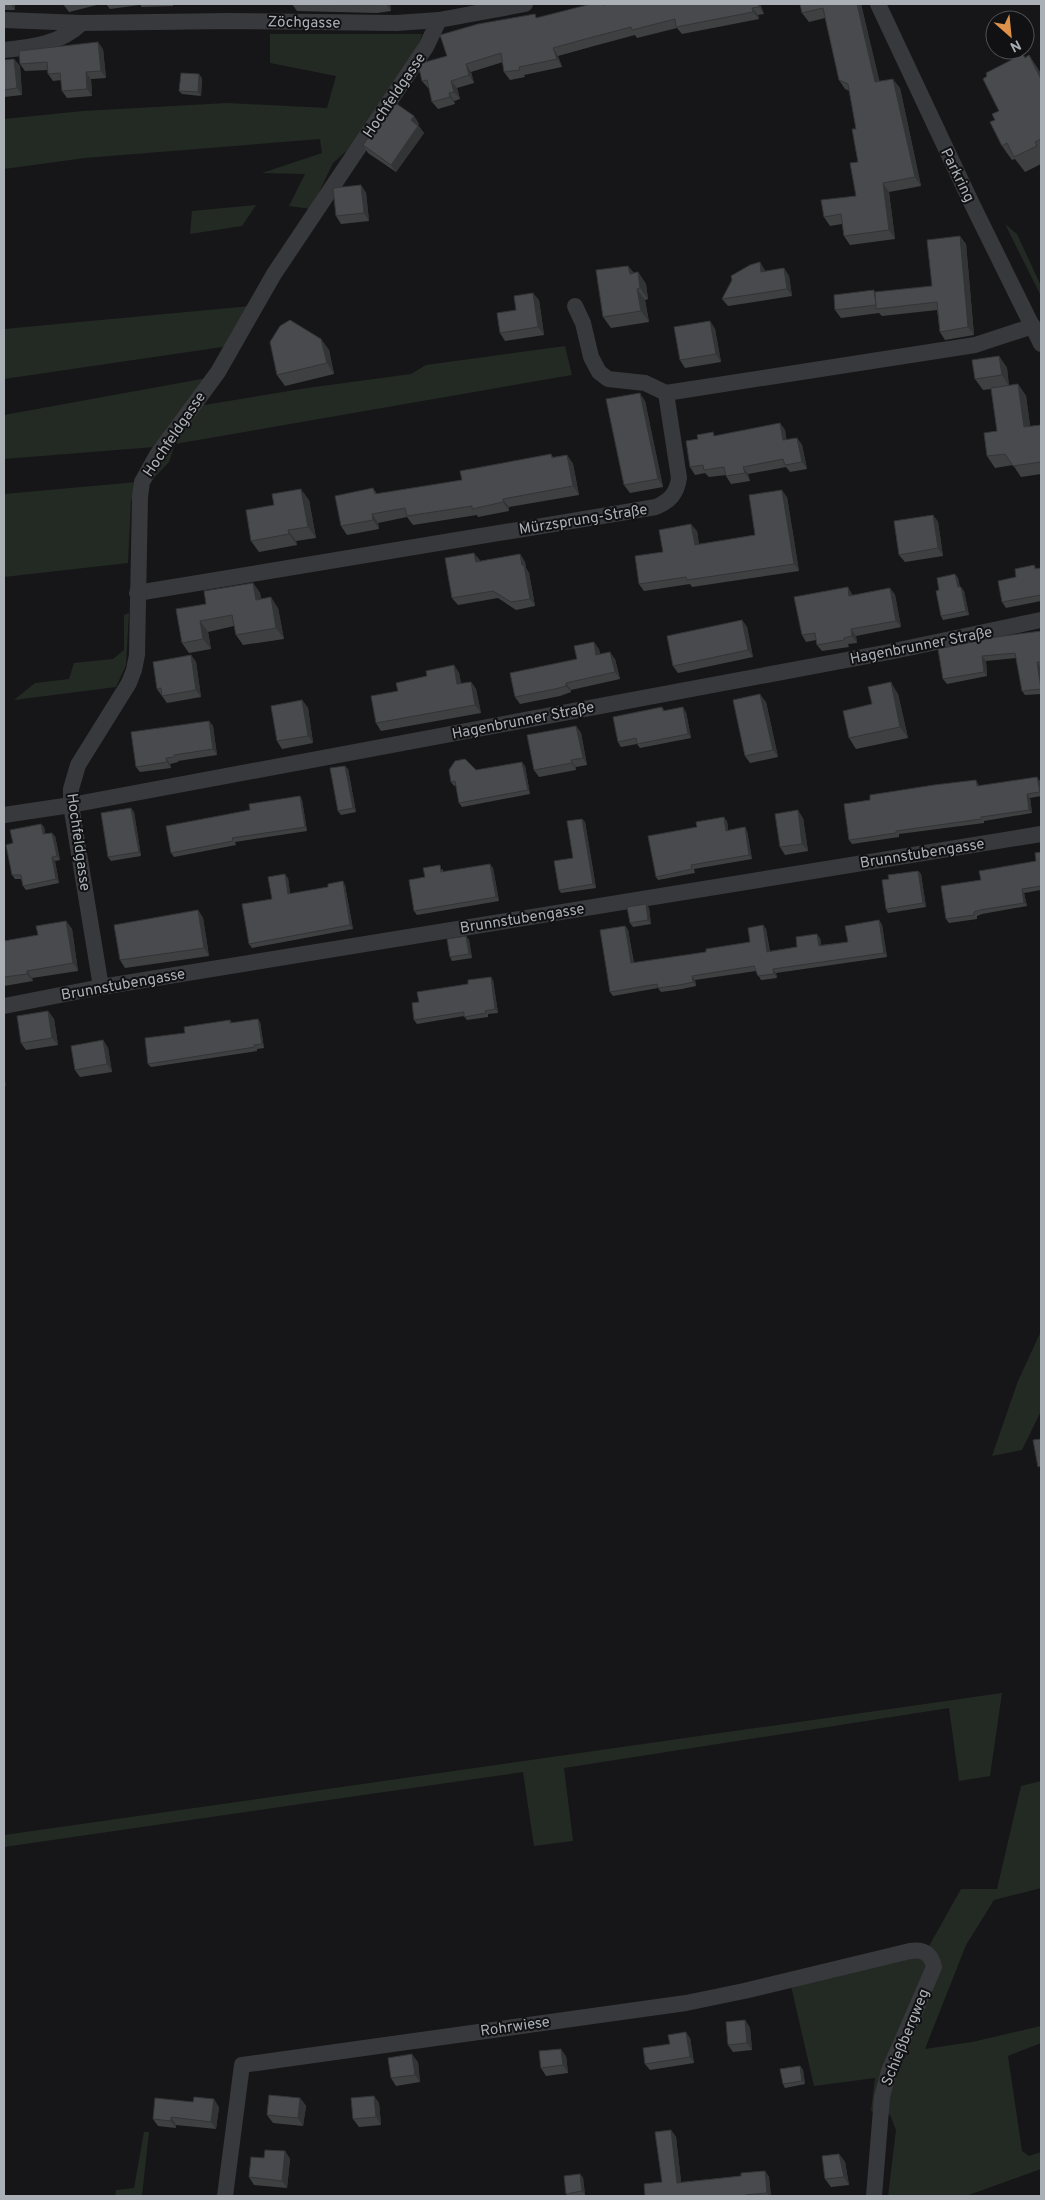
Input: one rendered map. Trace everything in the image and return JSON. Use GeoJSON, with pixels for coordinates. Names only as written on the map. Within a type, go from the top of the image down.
{"type":"FeatureCollection","features":[{"type":"Feature","properties":{"kind":"street","name":"Zöchgasse"},"geometry":{"type":"LineString","coordinates":[[4,20],[82,23],[228,21],[396,23],[439,20],[525,4]]}},
{"type":"Feature","properties":{"kind":"street","name":"Parkring"},"geometry":{"type":"LineString","coordinates":[[878,4],[964,187],[1041,344]]}},
{"type":"Feature","properties":{"kind":"street","name":"Hochfeldgasse"},"geometry":{"type":"LineString","coordinates":[[101,987],[71,805],[71,789],[78,765],[129,683],[134,670],[137,655],[137,593],[142,482],[148,469],[218,372],[274,274],[426,48],[439,20]]}},
{"type":"Feature","properties":{"kind":"street"},"geometry":{"type":"LineString","coordinates":[[6,50],[17,40],[27,21]]}},
{"type":"Feature","properties":{"kind":"street"},"geometry":{"type":"LineString","coordinates":[[6,50],[50,43],[64,37],[82,23]]}},
{"type":"Feature","properties":{"kind":"street"},"geometry":{"type":"LineString","coordinates":[[575,306],[583,323],[591,357],[600,372],[608,379],[645,383],[666,393],[975,345],[1032,326]]}},
{"type":"Feature","properties":{"kind":"street","name":"Mürzsprung-Straße"},"geometry":{"type":"LineString","coordinates":[[137,593],[656,507],[673,497],[678,487],[679,478],[666,393]]}},
{"type":"Feature","properties":{"kind":"street","name":"Hagenbrunner Straße"},"geometry":{"type":"LineString","coordinates":[[4,814],[71,805],[889,652],[1041,620]]}},
{"type":"Feature","properties":{"kind":"street","name":"Brunnstubengasse"},"geometry":{"type":"LineString","coordinates":[[4,1006],[101,987],[1041,834]]}},
{"type":"Feature","properties":{"kind":"street","name":"Rohrwiese"},"geometry":{"type":"LineString","coordinates":[[225,2196],[242,2065],[686,2003],[916,1950]]}},
{"type":"Feature","properties":{"kind":"street","name":"Schießbergweg"},"geometry":{"type":"LineString","coordinates":[[874,2196],[882,2097],[889,2071],[934,1966],[927,1953],[916,1950]]}},
{"type":"Feature","properties":{"kind":"shaded area"},"geometry":{"type":"Polygon","coordinates":[[[270,34],[422,34],[417,51],[352,146],[333,163],[311,209],[289,206],[305,174],[262,173],[322,153],[320,139],[85,158],[4,169],[4,119],[83,111],[227,103],[327,108],[336,76],[270,63],[270,34]]]}},
{"type":"Feature","properties":{"kind":"shaded area"},"geometry":{"type":"Polygon","coordinates":[[[256,205],[242,226],[190,234],[192,211],[256,205]]]}},
{"type":"Feature","properties":{"kind":"shaded area"},"geometry":{"type":"Polygon","coordinates":[[[1005,224],[1017,234],[1041,286],[1041,296],[1005,224]]]}},
{"type":"Feature","properties":{"kind":"shaded area"},"geometry":{"type":"Polygon","coordinates":[[[251,306],[229,346],[4,379],[4,329],[251,306]]]}},
{"type":"Feature","properties":{"kind":"shaded area"},"geometry":{"type":"Polygon","coordinates":[[[565,346],[572,375],[175,444],[169,462],[154,478],[163,460],[198,406],[307,388],[411,374],[426,365],[565,346]]]}},
{"type":"Feature","properties":{"kind":"shaded area"},"geometry":{"type":"Polygon","coordinates":[[[207,378],[154,447],[4,459],[4,415],[207,378]]]}},
{"type":"Feature","properties":{"kind":"shaded area"},"geometry":{"type":"Polygon","coordinates":[[[137,482],[131,501],[128,563],[4,577],[4,494],[137,482]]]}},
{"type":"Feature","properties":{"kind":"shaded area"},"geometry":{"type":"Polygon","coordinates":[[[129,613],[126,665],[116,687],[14,700],[35,683],[69,679],[74,663],[113,659],[124,650],[124,615],[129,613]]]}},
{"type":"Feature","properties":{"kind":"shaded area"},"geometry":{"type":"Polygon","coordinates":[[[1041,1331],[1041,1411],[1022,1450],[992,1456],[1018,1381],[1041,1331]]]}},
{"type":"Feature","properties":{"kind":"shaded area"},"geometry":{"type":"Polygon","coordinates":[[[1002,1693],[990,1776],[959,1781],[949,1708],[564,1768],[573,1841],[534,1846],[523,1772],[4,1847],[4,1835],[1002,1693]]]}},
{"type":"Feature","properties":{"kind":"shaded area"},"geometry":{"type":"Polygon","coordinates":[[[1041,1781],[1041,1888],[994,1900],[966,1945],[925,2049],[972,2042],[1041,2026],[1041,2043],[1008,2056],[1022,2151],[1029,2156],[1041,2152],[1041,2169],[966,2196],[888,2196],[896,2130],[890,2115],[871,2111],[875,2078],[814,2086],[791,1986],[929,1946],[961,1889],[997,1889],[1021,1786],[1041,1781]]]}},
{"type":"Feature","properties":{"kind":"shaded area"},"geometry":{"type":"Polygon","coordinates":[[[144,2132],[149,2132],[142,2196],[115,2196],[116,2190],[134,2188],[144,2132]]]}},
{"type":"Feature","properties":{"kind":"building"},"geometry":{"type":"Polygon","coordinates":[[[297,4],[382,4],[372,5],[297,4]]]}},
{"type":"Feature","properties":{"kind":"building"},"geometry":{"type":"Polygon","coordinates":[[[591,4],[758,4],[759,7],[752,8],[753,12],[676,27],[675,19],[632,30],[631,27],[589,38],[553,48],[557,59],[519,67],[520,70],[504,72],[501,53],[466,64],[469,75],[451,81],[454,92],[449,93],[450,97],[432,102],[427,80],[422,81],[418,64],[447,56],[440,35],[478,24],[535,14],[536,18],[591,4]]]}},
{"type":"Feature","properties":{"kind":"building"},"geometry":{"type":"Polygon","coordinates":[[[800,4],[857,4],[875,82],[893,79],[915,177],[883,183],[889,230],[844,236],[841,214],[824,217],[821,200],[856,196],[850,163],[858,162],[852,129],[856,129],[848,84],[839,80],[823,8],[802,13],[800,4]]]}},
{"type":"Feature","properties":{"kind":"building"},"geometry":{"type":"Polygon","coordinates":[[[98,42],[101,71],[86,72],[87,89],[62,91],[60,73],[48,74],[47,62],[20,64],[19,51],[98,42]]]}},
{"type":"Feature","properties":{"kind":"building"},"geometry":{"type":"Polygon","coordinates":[[[14,59],[17,88],[4,90],[4,60],[14,59]]]}},
{"type":"Feature","properties":{"kind":"building"},"geometry":{"type":"Polygon","coordinates":[[[1011,60],[1032,60],[1041,79],[1041,139],[1035,142],[1037,146],[1014,157],[1007,143],[1002,146],[990,122],[995,120],[992,114],[999,111],[983,79],[987,76],[986,73],[1011,60]]]}},
{"type":"Feature","properties":{"kind":"building"},"geometry":{"type":"Polygon","coordinates":[[[181,73],[199,74],[198,92],[179,91],[181,73]]]}},
{"type":"Feature","properties":{"kind":"building"},"geometry":{"type":"Polygon","coordinates":[[[394,102],[414,116],[411,120],[418,126],[391,165],[363,145],[394,102]]]}},
{"type":"Feature","properties":{"kind":"building"},"geometry":{"type":"Polygon","coordinates":[[[361,185],[364,213],[336,216],[333,188],[361,185]]]}},
{"type":"Feature","properties":{"kind":"building"},"geometry":{"type":"Polygon","coordinates":[[[960,236],[968,327],[940,332],[937,302],[876,309],[875,292],[932,286],[927,240],[960,236]]]}},
{"type":"Feature","properties":{"kind":"building"},"geometry":{"type":"Polygon","coordinates":[[[760,262],[761,272],[784,268],[787,289],[722,299],[732,280],[731,276],[750,265],[760,262]]]}},
{"type":"Feature","properties":{"kind":"building"},"geometry":{"type":"Polygon","coordinates":[[[628,266],[630,274],[638,272],[640,288],[637,289],[641,311],[603,317],[596,270],[628,266]]]}},
{"type":"Feature","properties":{"kind":"building"},"geometry":{"type":"Polygon","coordinates":[[[874,290],[876,305],[835,310],[834,295],[874,290]]]}},
{"type":"Feature","properties":{"kind":"building"},"geometry":{"type":"Polygon","coordinates":[[[533,293],[538,327],[500,333],[497,313],[516,310],[514,296],[533,293]]]}},
{"type":"Feature","properties":{"kind":"building"},"geometry":{"type":"Polygon","coordinates":[[[290,320],[321,339],[327,363],[277,375],[270,342],[280,326],[290,320]]]}},
{"type":"Feature","properties":{"kind":"building"},"geometry":{"type":"Polygon","coordinates":[[[710,321],[716,354],[680,360],[674,327],[710,321]]]}},
{"type":"Feature","properties":{"kind":"building"},"geometry":{"type":"Polygon","coordinates":[[[999,356],[1002,375],[975,379],[972,360],[999,356]]]}},
{"type":"Feature","properties":{"kind":"building"},"geometry":{"type":"Polygon","coordinates":[[[1018,384],[1024,427],[1041,425],[1041,462],[1013,466],[1005,454],[987,456],[984,433],[997,431],[991,388],[1018,384]]]}},
{"type":"Feature","properties":{"kind":"building"},"geometry":{"type":"Polygon","coordinates":[[[640,393],[658,479],[624,485],[606,399],[640,393]]]}},
{"type":"Feature","properties":{"kind":"building"},"geometry":{"type":"Polygon","coordinates":[[[780,423],[783,440],[797,438],[802,462],[785,465],[783,459],[743,467],[745,473],[726,476],[724,467],[704,470],[703,465],[690,467],[686,441],[698,439],[697,435],[713,432],[714,436],[780,423]]]}},
{"type":"Feature","properties":{"kind":"building"},"geometry":{"type":"Polygon","coordinates":[[[551,454],[552,458],[567,455],[573,486],[503,499],[503,502],[472,509],[472,506],[407,516],[405,508],[372,514],[373,520],[341,526],[335,496],[373,488],[375,494],[462,480],[460,471],[551,454]]]}},
{"type":"Feature","properties":{"kind":"building"},"geometry":{"type":"Polygon","coordinates":[[[301,489],[308,527],[288,530],[289,534],[251,541],[246,510],[274,505],[272,494],[301,489]]]}},
{"type":"Feature","properties":{"kind":"building"},"geometry":{"type":"Polygon","coordinates":[[[782,490],[794,564],[687,580],[686,577],[639,584],[635,556],[663,552],[659,530],[691,524],[695,545],[755,535],[749,495],[782,490]]]}},
{"type":"Feature","properties":{"kind":"building"},"geometry":{"type":"Polygon","coordinates":[[[933,515],[938,548],[899,555],[894,521],[933,515]]]}},
{"type":"Feature","properties":{"kind":"building"},"geometry":{"type":"Polygon","coordinates":[[[474,553],[476,562],[520,554],[522,565],[524,565],[530,599],[511,602],[493,591],[452,598],[445,558],[474,553]]]}},
{"type":"Feature","properties":{"kind":"building"},"geometry":{"type":"Polygon","coordinates":[[[1034,565],[1035,569],[1041,568],[1041,595],[1002,602],[998,581],[1016,577],[1015,569],[1034,565]]]}},
{"type":"Feature","properties":{"kind":"building"},"geometry":{"type":"Polygon","coordinates":[[[955,574],[958,587],[961,587],[966,611],[941,616],[936,591],[939,590],[937,578],[955,574]]]}},
{"type":"Feature","properties":{"kind":"building"},"geometry":{"type":"Polygon","coordinates":[[[253,583],[256,600],[271,597],[276,628],[236,635],[232,615],[200,621],[203,639],[182,643],[176,609],[206,604],[204,591],[253,583]]]}},
{"type":"Feature","properties":{"kind":"building"},"geometry":{"type":"Polygon","coordinates":[[[848,587],[849,596],[890,588],[896,621],[851,629],[852,636],[844,638],[844,640],[817,645],[815,633],[802,635],[794,597],[848,587]]]}},
{"type":"Feature","properties":{"kind":"building"},"geometry":{"type":"Polygon","coordinates":[[[742,620],[748,650],[673,666],[667,636],[742,620]]]}},
{"type":"Feature","properties":{"kind":"building"},"geometry":{"type":"Polygon","coordinates":[[[1041,631],[1041,662],[1037,662],[1041,689],[1022,691],[1015,653],[982,656],[984,672],[943,679],[938,649],[996,637],[1041,631]]]}},
{"type":"Feature","properties":{"kind":"building"},"geometry":{"type":"Polygon","coordinates":[[[594,642],[596,655],[610,652],[615,672],[566,683],[566,686],[555,689],[515,697],[510,673],[577,659],[574,646],[594,642]]]}},
{"type":"Feature","properties":{"kind":"building"},"geometry":{"type":"Polygon","coordinates":[[[191,655],[196,690],[162,696],[161,688],[157,689],[153,662],[191,655]]]}},
{"type":"Feature","properties":{"kind":"building"},"geometry":{"type":"Polygon","coordinates":[[[454,665],[457,684],[471,682],[475,705],[376,723],[371,696],[398,691],[396,683],[427,676],[426,671],[454,665]]]}},
{"type":"Feature","properties":{"kind":"building"},"geometry":{"type":"Polygon","coordinates":[[[891,682],[900,727],[849,738],[843,711],[872,704],[868,687],[891,682]]]}},
{"type":"Feature","properties":{"kind":"building"},"geometry":{"type":"Polygon","coordinates":[[[760,694],[773,750],[745,756],[733,700],[760,694]]]}},
{"type":"Feature","properties":{"kind":"building"},"geometry":{"type":"Polygon","coordinates":[[[302,700],[308,736],[277,741],[271,706],[302,700]]]}},
{"type":"Feature","properties":{"kind":"building"},"geometry":{"type":"Polygon","coordinates":[[[662,707],[663,711],[683,707],[688,734],[637,744],[636,738],[618,742],[613,717],[662,707]]]}},
{"type":"Feature","properties":{"kind":"building"},"geometry":{"type":"Polygon","coordinates":[[[209,721],[213,749],[174,755],[174,757],[166,758],[167,762],[136,767],[131,732],[209,721]]]}},
{"type":"Feature","properties":{"kind":"building"},"geometry":{"type":"Polygon","coordinates":[[[576,726],[583,758],[571,760],[572,763],[534,770],[527,735],[576,726]]]}},
{"type":"Feature","properties":{"kind":"building"},"geometry":{"type":"Polygon","coordinates":[[[465,759],[476,770],[522,762],[528,790],[459,803],[455,781],[451,782],[449,770],[455,761],[465,759]]]}},
{"type":"Feature","properties":{"kind":"building"},"geometry":{"type":"Polygon","coordinates":[[[345,766],[353,808],[338,811],[330,768],[345,766]]]}},
{"type":"Feature","properties":{"kind":"building"},"geometry":{"type":"Polygon","coordinates":[[[1037,777],[1040,792],[1027,794],[1029,810],[849,840],[844,804],[870,800],[870,795],[976,780],[977,786],[1037,777]]]}},
{"type":"Feature","properties":{"kind":"building"},"geometry":{"type":"Polygon","coordinates":[[[300,796],[305,827],[232,838],[233,841],[171,853],[166,826],[250,810],[249,804],[300,796]]]}},
{"type":"Feature","properties":{"kind":"building"},"geometry":{"type":"Polygon","coordinates":[[[131,808],[139,852],[108,857],[101,813],[131,808]]]}},
{"type":"Feature","properties":{"kind":"building"},"geometry":{"type":"Polygon","coordinates":[[[798,810],[802,844],[780,847],[775,814],[798,810]]]}},
{"type":"Feature","properties":{"kind":"building"},"geometry":{"type":"Polygon","coordinates":[[[724,817],[726,831],[745,827],[749,855],[691,865],[692,869],[656,877],[648,836],[697,827],[696,822],[724,817]]]}},
{"type":"Feature","properties":{"kind":"building"},"geometry":{"type":"Polygon","coordinates":[[[582,819],[593,884],[559,890],[554,861],[573,858],[567,821],[582,819]]]}},
{"type":"Feature","properties":{"kind":"building"},"geometry":{"type":"Polygon","coordinates":[[[41,824],[43,834],[52,833],[57,856],[52,857],[56,879],[23,886],[21,875],[12,875],[6,845],[13,843],[10,830],[41,824]]]}},
{"type":"Feature","properties":{"kind":"building"},"geometry":{"type":"Polygon","coordinates":[[[1041,852],[1041,886],[1022,889],[1024,903],[980,910],[974,912],[974,915],[946,919],[941,886],[981,880],[979,871],[1036,861],[1035,853],[1041,852]]]}},
{"type":"Feature","properties":{"kind":"building"},"geometry":{"type":"Polygon","coordinates":[[[490,864],[496,897],[414,911],[409,880],[425,877],[423,868],[440,865],[441,872],[490,864]]]}},
{"type":"Feature","properties":{"kind":"building"},"geometry":{"type":"Polygon","coordinates":[[[918,871],[923,903],[886,909],[882,880],[889,879],[888,875],[918,871]]]}},
{"type":"Feature","properties":{"kind":"building"},"geometry":{"type":"Polygon","coordinates":[[[285,874],[288,894],[328,887],[328,884],[343,881],[350,925],[249,944],[242,904],[272,899],[268,877],[285,874]]]}},
{"type":"Feature","properties":{"kind":"building"},"geometry":{"type":"Polygon","coordinates":[[[646,904],[648,920],[630,923],[627,907],[646,904]]]}},
{"type":"Feature","properties":{"kind":"building"},"geometry":{"type":"Polygon","coordinates":[[[198,910],[204,948],[120,960],[114,925],[198,910]]]}},
{"type":"Feature","properties":{"kind":"building"},"geometry":{"type":"Polygon","coordinates":[[[879,920],[884,953],[773,969],[774,974],[758,976],[754,966],[692,976],[693,982],[679,985],[658,988],[657,984],[610,992],[600,930],[625,926],[631,963],[706,952],[706,949],[750,942],[748,928],[763,925],[767,952],[797,947],[796,937],[817,934],[819,946],[848,942],[845,926],[879,920]]]}},
{"type":"Feature","properties":{"kind":"building"},"geometry":{"type":"Polygon","coordinates":[[[66,921],[73,963],[27,971],[27,974],[4,977],[4,941],[38,935],[36,926],[66,921]]]}},
{"type":"Feature","properties":{"kind":"building"},"geometry":{"type":"Polygon","coordinates":[[[466,936],[469,954],[450,957],[447,939],[466,936]]]}},
{"type":"Feature","properties":{"kind":"building"},"geometry":{"type":"Polygon","coordinates":[[[491,977],[495,1009],[485,1011],[486,1013],[464,1017],[464,1012],[414,1020],[412,1003],[419,1002],[417,992],[468,984],[468,980],[491,977]]]}},
{"type":"Feature","properties":{"kind":"building"},"geometry":{"type":"Polygon","coordinates":[[[48,1011],[52,1038],[21,1043],[17,1016],[48,1011]]]}},
{"type":"Feature","properties":{"kind":"building"},"geometry":{"type":"Polygon","coordinates":[[[258,1019],[262,1044],[254,1045],[255,1047],[148,1064],[145,1038],[185,1033],[184,1027],[230,1020],[230,1023],[258,1019]]]}},
{"type":"Feature","properties":{"kind":"building"},"geometry":{"type":"Polygon","coordinates":[[[103,1040],[107,1064],[75,1070],[71,1046],[103,1040]]]}},
{"type":"Feature","properties":{"kind":"building"},"geometry":{"type":"Polygon","coordinates":[[[1041,1439],[1041,1466],[1038,1467],[1033,1440],[1041,1439]]]}},
{"type":"Feature","properties":{"kind":"building"},"geometry":{"type":"Polygon","coordinates":[[[745,2020],[747,2043],[728,2045],[726,2022],[745,2020]]]}},
{"type":"Feature","properties":{"kind":"building"},"geometry":{"type":"Polygon","coordinates":[[[686,2032],[690,2057],[645,2064],[643,2048],[670,2044],[668,2035],[686,2032]]]}},
{"type":"Feature","properties":{"kind":"building"},"geometry":{"type":"Polygon","coordinates":[[[561,2049],[563,2065],[541,2068],[539,2051],[561,2049]]]}},
{"type":"Feature","properties":{"kind":"building"},"geometry":{"type":"Polygon","coordinates":[[[412,2054],[415,2075],[391,2078],[388,2058],[412,2054]]]}},
{"type":"Feature","properties":{"kind":"building"},"geometry":{"type":"Polygon","coordinates":[[[800,2066],[802,2081],[783,2084],[780,2069],[800,2066]]]}},
{"type":"Feature","properties":{"kind":"building"},"geometry":{"type":"Polygon","coordinates":[[[269,2095],[300,2098],[298,2118],[267,2115],[269,2095]]]}},
{"type":"Feature","properties":{"kind":"building"},"geometry":{"type":"Polygon","coordinates":[[[374,2096],[376,2117],[353,2119],[351,2098],[374,2096]]]}},
{"type":"Feature","properties":{"kind":"building"},"geometry":{"type":"Polygon","coordinates":[[[194,2097],[214,2099],[211,2122],[171,2117],[171,2121],[153,2119],[155,2098],[193,2102],[194,2097]]]}},
{"type":"Feature","properties":{"kind":"building"},"geometry":{"type":"Polygon","coordinates":[[[671,2130],[677,2183],[741,2176],[741,2173],[765,2171],[767,2193],[745,2196],[645,2196],[644,2184],[662,2182],[655,2132],[671,2130]]]}},
{"type":"Feature","properties":{"kind":"building"},"geometry":{"type":"Polygon","coordinates":[[[265,2150],[285,2151],[282,2181],[249,2177],[251,2157],[264,2158],[265,2150]]]}},
{"type":"Feature","properties":{"kind":"building"},"geometry":{"type":"Polygon","coordinates":[[[839,2154],[844,2177],[825,2179],[822,2156],[839,2154]]]}},
{"type":"Feature","properties":{"kind":"building"},"geometry":{"type":"Polygon","coordinates":[[[580,2174],[582,2191],[566,2194],[564,2176],[580,2174]]]}}]}
